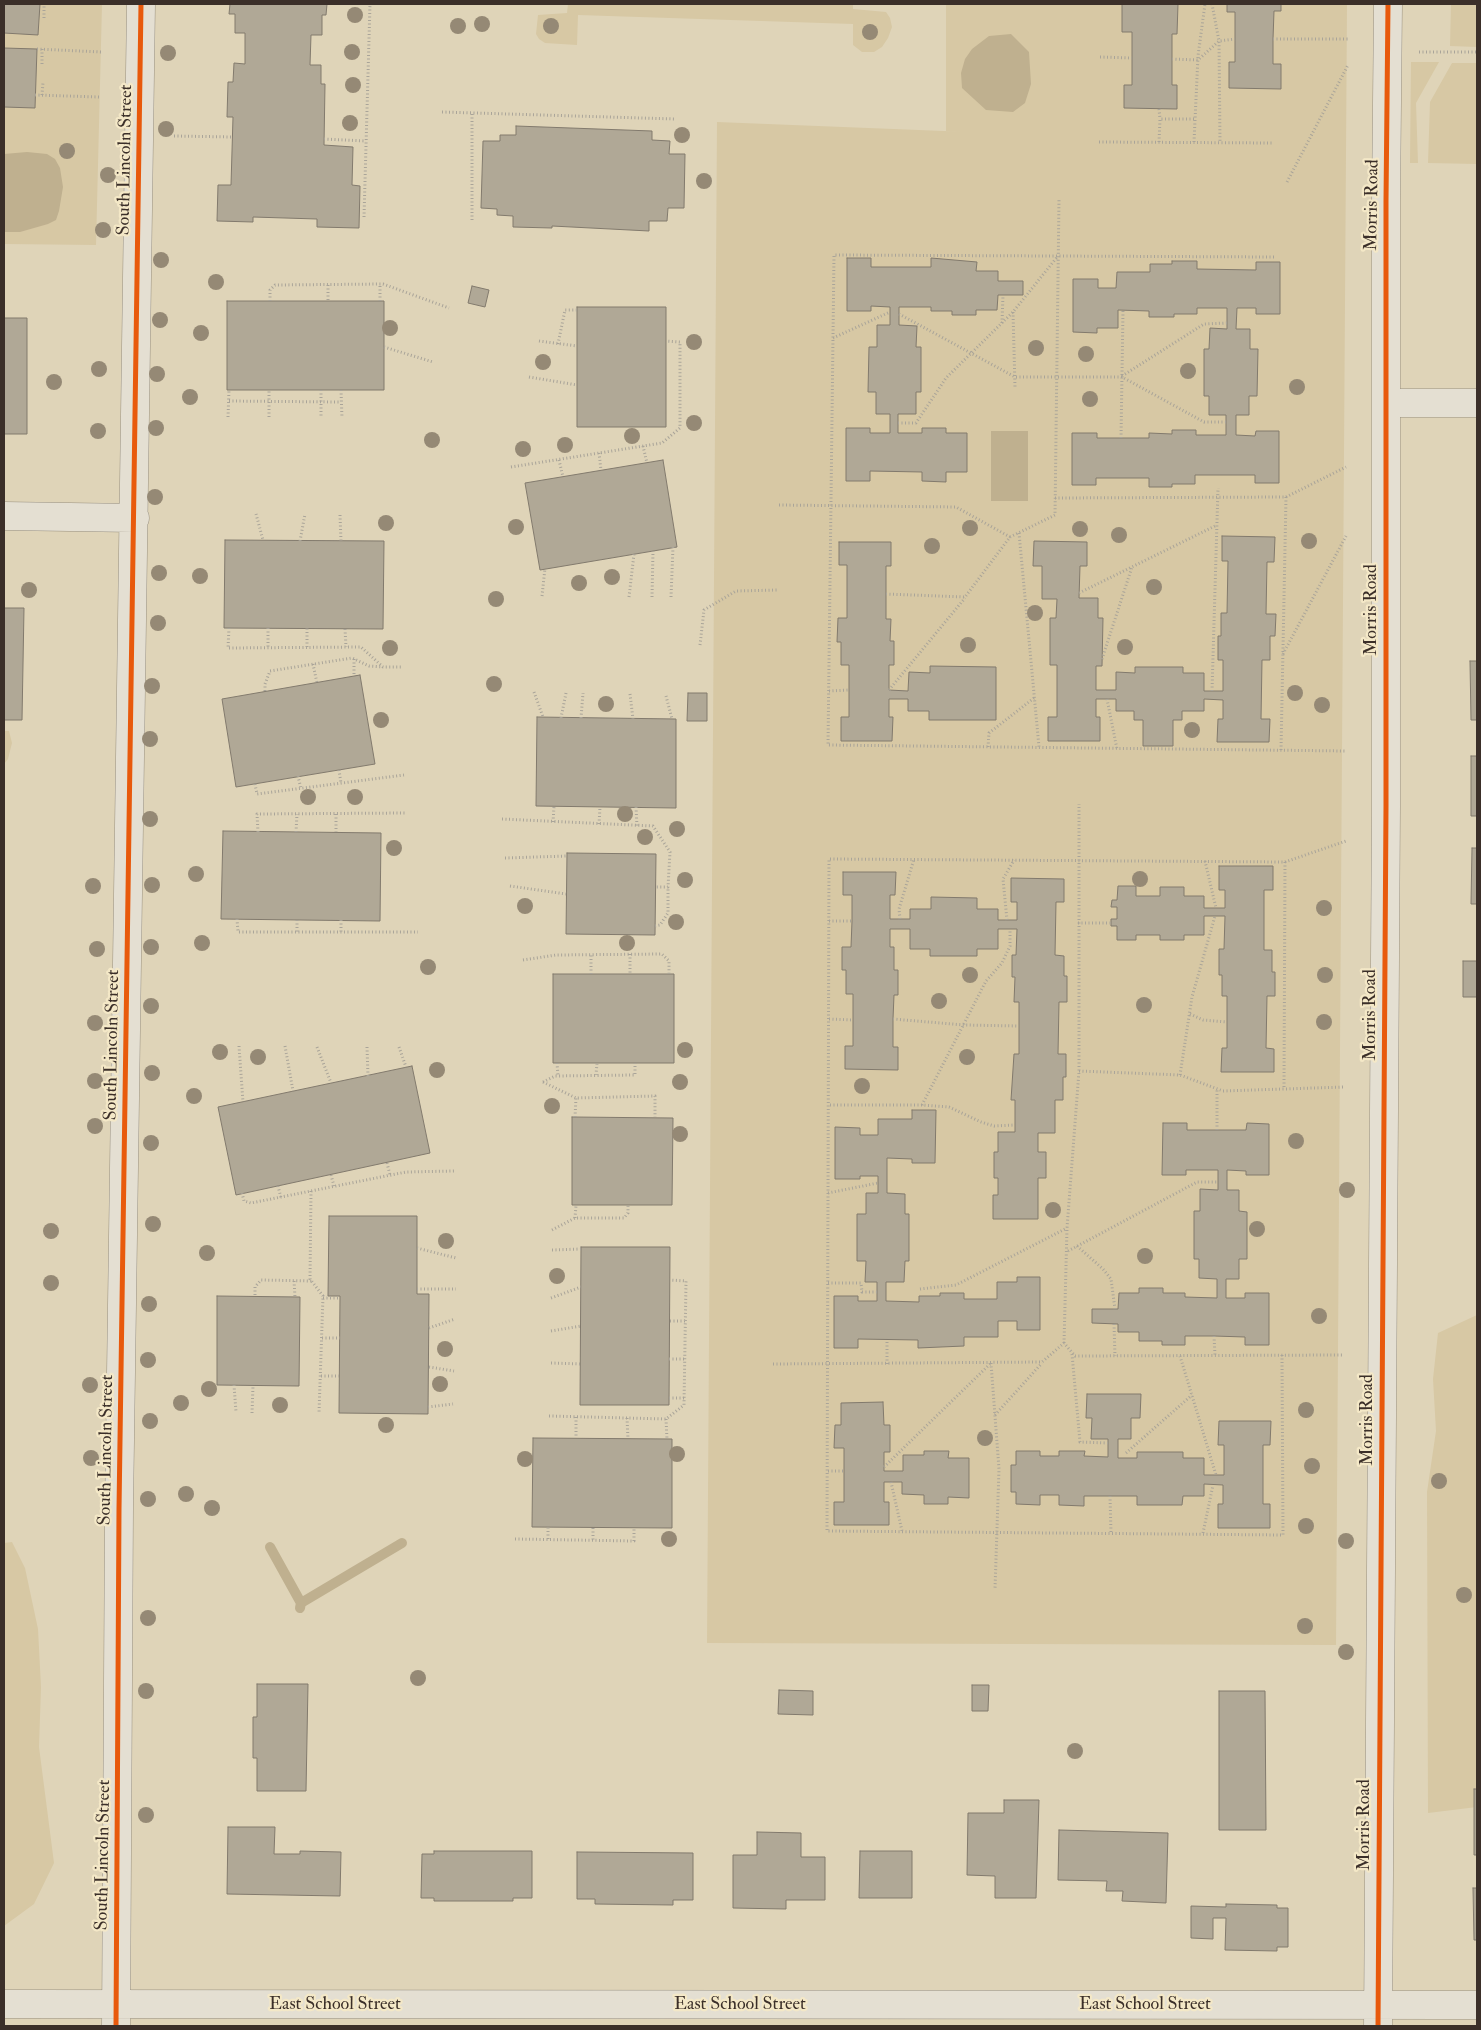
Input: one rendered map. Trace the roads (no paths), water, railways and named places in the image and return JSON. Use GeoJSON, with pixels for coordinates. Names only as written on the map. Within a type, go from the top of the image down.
{"type":"FeatureCollection","features":[{"type":"Feature","properties":{"kind":"street","name":"South Lincoln Street"},"geometry":{"type":"LineString","coordinates":[[116,2016],[120,1510],[141,4]]}},
{"type":"Feature","properties":{"kind":"street","name":"Morris Road"},"geometry":{"type":"LineString","coordinates":[[1378,2016],[1386,806],[1386,201],[1388,4]]}},
{"type":"Feature","properties":{"kind":"street"},"geometry":{"type":"LineString","coordinates":[[1386,402],[1477,402]]}},
{"type":"Feature","properties":{"kind":"street"},"geometry":{"type":"LineString","coordinates":[[4,516],[135,518]]}},
{"type":"Feature","properties":{"kind":"street","name":"East School Street"},"geometry":{"type":"LineString","coordinates":[[4,2004],[116,2016],[1378,2016],[1477,2005]]}},
{"type":"Feature","properties":{"kind":"waterway"},"geometry":{"type":"LineString","coordinates":[[301,1603],[402,1543]]}},
{"type":"Feature","properties":{"kind":"waterway"},"geometry":{"type":"LineString","coordinates":[[270,1547],[301,1603],[300,1608]]}}]}
